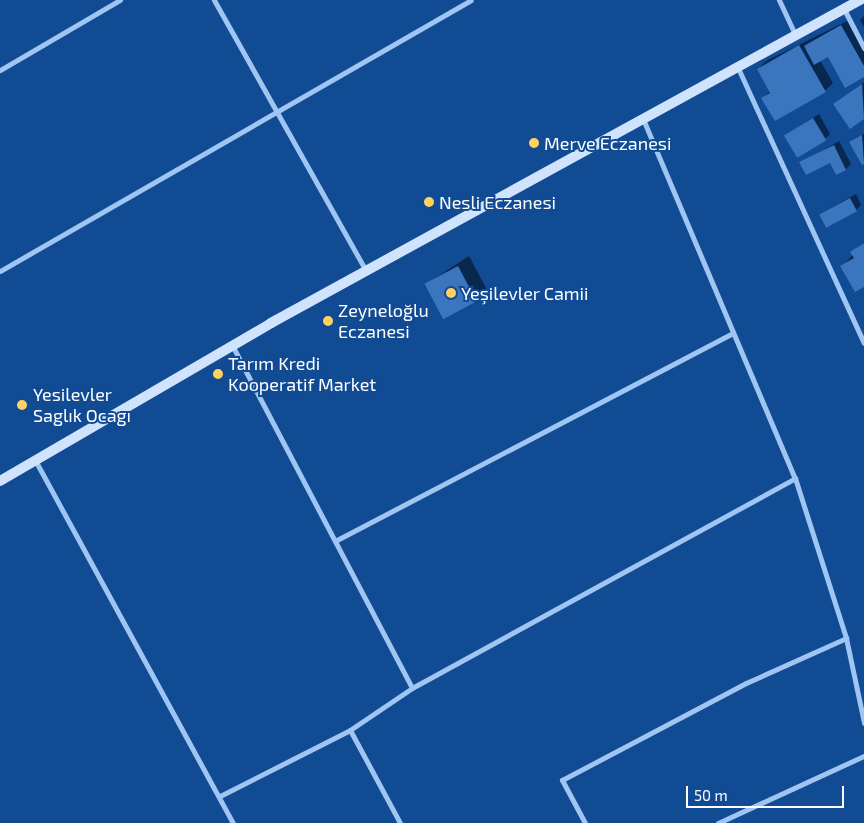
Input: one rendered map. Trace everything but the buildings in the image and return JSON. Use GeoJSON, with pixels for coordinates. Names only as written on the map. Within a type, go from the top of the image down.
{"type":"FeatureCollection","features":[{"type":"Feature","properties":{"kind":"main road"},"geometry":{"type":"LineString","coordinates":[[0,481],[232,345],[860,0]]}},
{"type":"Feature","properties":{"kind":"street"},"geometry":{"type":"LineString","coordinates":[[0,70],[120,0]]}},
{"type":"Feature","properties":{"kind":"street"},"geometry":{"type":"LineString","coordinates":[[214,0],[366,271]]}},
{"type":"Feature","properties":{"kind":"street"},"geometry":{"type":"LineString","coordinates":[[0,271],[471,0]]}},
{"type":"Feature","properties":{"kind":"street"},"geometry":{"type":"LineString","coordinates":[[779,0],[796,36]]}},
{"type":"Feature","properties":{"kind":"street"},"geometry":{"type":"LineString","coordinates":[[844,9],[864,48]]}},
{"type":"Feature","properties":{"kind":"street"},"geometry":{"type":"LineString","coordinates":[[738,68],[864,343]]}},
{"type":"Feature","properties":{"kind":"street"},"geometry":{"type":"LineString","coordinates":[[644,119],[794,478],[846,638],[864,723]]}},
{"type":"Feature","properties":{"kind":"street"},"geometry":{"type":"LineString","coordinates":[[335,541],[733,333]]}},
{"type":"Feature","properties":{"kind":"street"},"geometry":{"type":"LineString","coordinates":[[232,345],[412,688]]}},
{"type":"Feature","properties":{"kind":"street"},"geometry":{"type":"LineString","coordinates":[[35,460],[220,796],[233,823]]}},
{"type":"Feature","properties":{"kind":"street"},"geometry":{"type":"LineString","coordinates":[[220,796],[350,730],[412,688],[794,478]]}},
{"type":"Feature","properties":{"kind":"street"},"geometry":{"type":"LineString","coordinates":[[585,823],[562,780],[746,683],[846,638]]}},
{"type":"Feature","properties":{"kind":"street"},"geometry":{"type":"LineString","coordinates":[[350,730],[400,823]]}},
{"type":"Feature","properties":{"kind":"street"},"geometry":{"type":"LineString","coordinates":[[718,823],[864,756]]}},
{"type":"Feature","properties":{"kind":"place","name":"Merve Eczanesi"},"geometry":{"type":"Point","coordinates":[534,143]}},
{"type":"Feature","properties":{"kind":"place","name":"Nesli Eczanesi"},"geometry":{"type":"Point","coordinates":[429,202]}},
{"type":"Feature","properties":{"kind":"place","name":"Yeşilevler Camii"},"geometry":{"type":"Point","coordinates":[451,293]}},
{"type":"Feature","properties":{"kind":"place","name":"Zeyneloğlu Eczanesi"},"geometry":{"type":"Point","coordinates":[328,321]}},
{"type":"Feature","properties":{"kind":"place","name":"Tarım Kredi Kooperatif Market"},"geometry":{"type":"Point","coordinates":[218,374]}},
{"type":"Feature","properties":{"kind":"place","name":"Yesilevler Saglık Ocagı"},"geometry":{"type":"Point","coordinates":[22,405]}}]}
